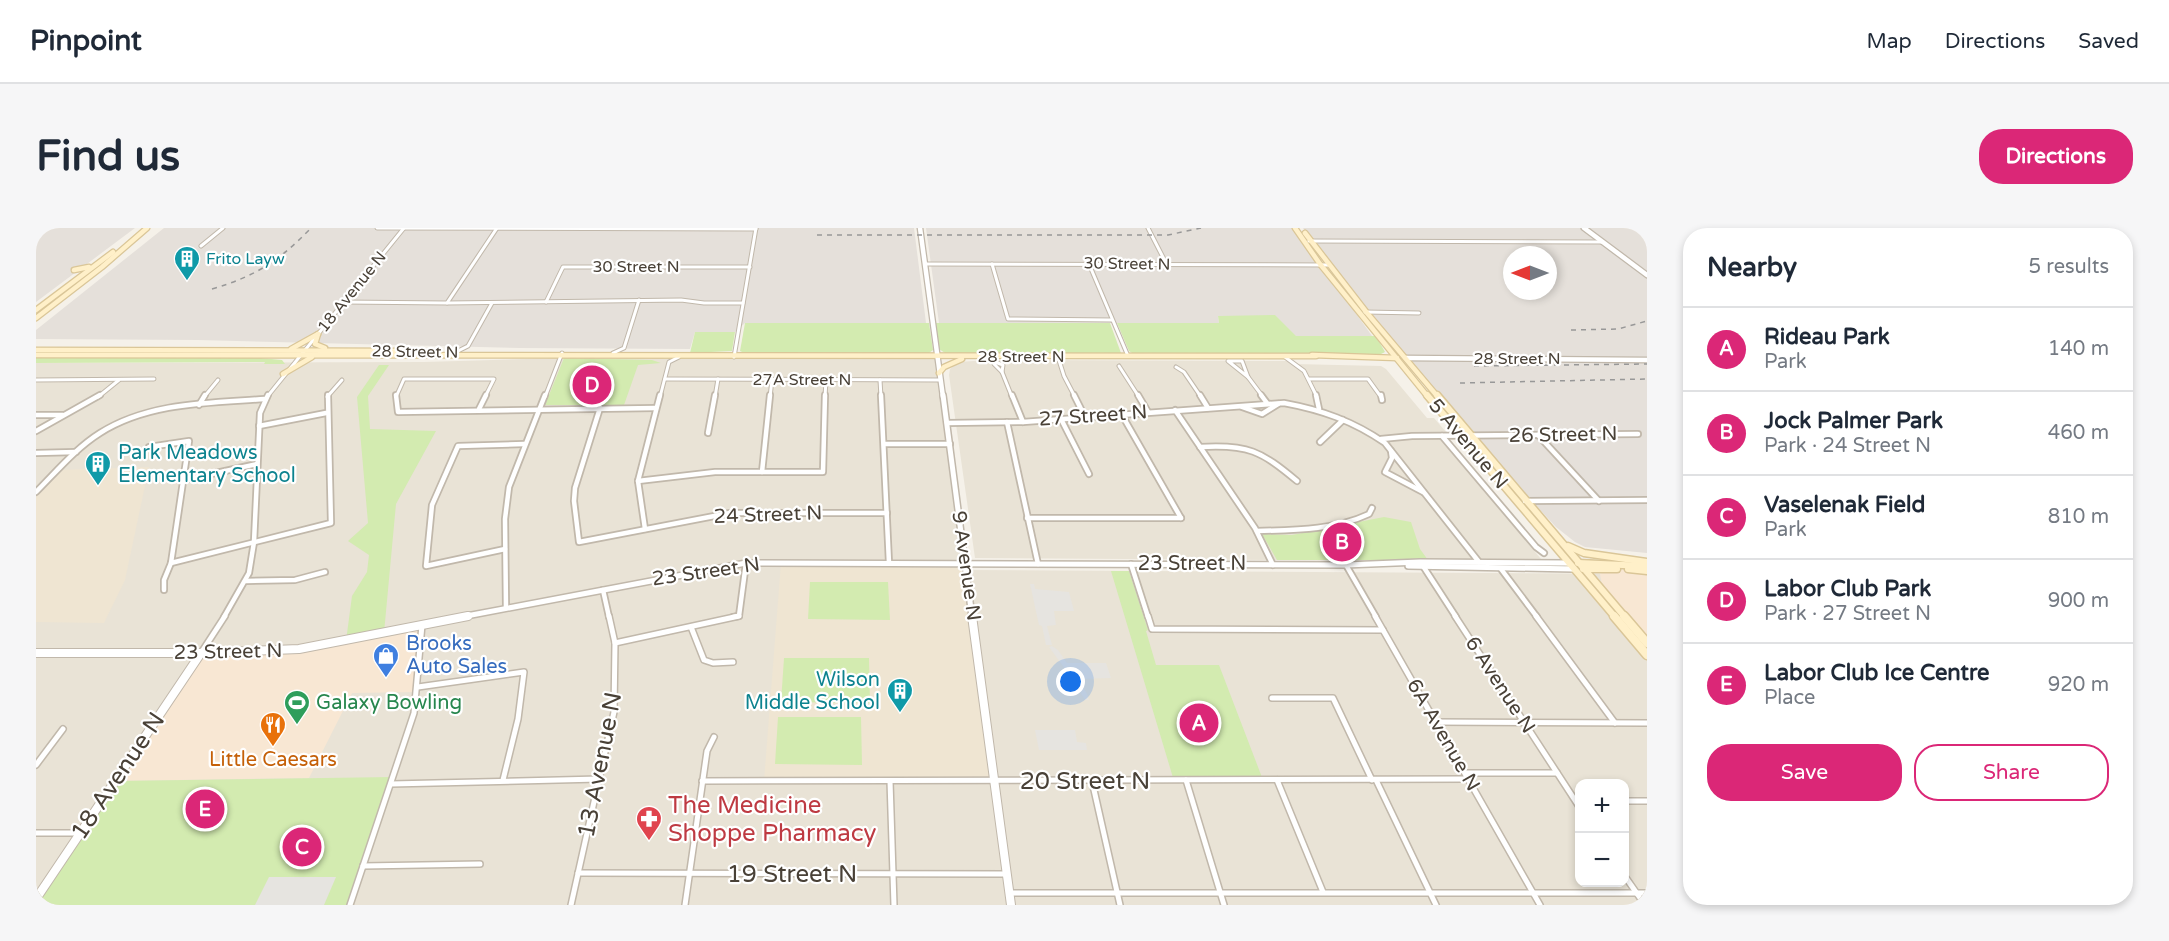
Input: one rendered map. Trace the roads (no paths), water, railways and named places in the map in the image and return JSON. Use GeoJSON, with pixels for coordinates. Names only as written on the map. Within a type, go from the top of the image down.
{"type":"FeatureCollection","features":[{"type":"Feature","properties":{"kind":"main road"},"geometry":{"type":"LineString","coordinates":[[57,298],[79,277],[146,228]]}},
{"type":"Feature","properties":{"kind":"main road"},"geometry":{"type":"LineString","coordinates":[[57,298],[146,228]]}},
{"type":"Feature","properties":{"kind":"main road","name":"5 Avenue N"},"geometry":{"type":"LineString","coordinates":[[1295,228],[1309,241],[1525,501],[1562,542],[1577,566],[1608,596],[1647,643]]}},
{"type":"Feature","properties":{"kind":"main road","name":"5 Avenue N"},"geometry":{"type":"LineString","coordinates":[[1301,228],[1320,264],[1395,358],[1577,566],[1646,654]]}},
{"type":"Feature","properties":{"kind":"main road"},"geometry":{"type":"LineString","coordinates":[[79,277],[81,273],[74,270],[97,264]]}},
{"type":"Feature","properties":{"kind":"main road"},"geometry":{"type":"LineString","coordinates":[[36,314],[90,273],[88,270]]}},
{"type":"Feature","properties":{"kind":"main road"},"geometry":{"type":"LineString","coordinates":[[282,351],[298,346],[318,334]]}},
{"type":"Feature","properties":{"kind":"main road"},"geometry":{"type":"LineString","coordinates":[[318,334],[315,344],[317,346],[344,351]]}},
{"type":"Feature","properties":{"kind":"main road","name":"28 Street N"},"geometry":{"type":"LineString","coordinates":[[36,352],[55,350],[282,351],[332,356],[629,353],[938,357],[1344,356],[1406,358]]}},
{"type":"Feature","properties":{"kind":"main road","name":"28 Street N"},"geometry":{"type":"LineString","coordinates":[[36,352],[229,356],[344,351],[652,357],[735,355]]}},
{"type":"Feature","properties":{"kind":"main road"},"geometry":{"type":"LineString","coordinates":[[229,356],[380,351]]}},
{"type":"Feature","properties":{"kind":"main road"},"geometry":{"type":"LineString","coordinates":[[264,356],[288,361],[288,368],[283,374]]}},
{"type":"Feature","properties":{"kind":"main road"},"geometry":{"type":"LineString","coordinates":[[283,374],[305,359],[332,356]]}},
{"type":"Feature","properties":{"kind":"main road","name":"28 Street N"},"geometry":{"type":"LineString","coordinates":[[1247,356],[1316,356]]}},
{"type":"Feature","properties":{"kind":"main road"},"geometry":{"type":"LineString","coordinates":[[1344,356],[1394,363],[1407,371]]}},
{"type":"Feature","properties":{"kind":"main road"},"geometry":{"type":"LineString","coordinates":[[939,373],[954,361],[971,357]]}},
{"type":"Feature","properties":{"kind":"main road"},"geometry":{"type":"LineString","coordinates":[[1562,542],[1584,553],[1647,564]]}},
{"type":"Feature","properties":{"kind":"main road"},"geometry":{"type":"LineString","coordinates":[[1577,566],[1647,564]]}},
{"type":"Feature","properties":{"kind":"main road"},"geometry":{"type":"LineString","coordinates":[[1577,566],[1647,571]]}},
{"type":"Feature","properties":{"kind":"main road"},"geometry":{"type":"LineString","coordinates":[[1608,596],[1599,578],[1600,574],[1611,569]]}},
{"type":"Feature","properties":{"kind":"street"},"geometry":{"type":"LineString","coordinates":[[201,246],[223,228]]}},
{"type":"Feature","properties":{"kind":"street"},"geometry":{"type":"LineString","coordinates":[[377,228],[756,228],[735,355]]}},
{"type":"Feature","properties":{"kind":"street","name":"18 Avenue N"},"geometry":{"type":"LineString","coordinates":[[265,399],[283,374],[404,228]]}},
{"type":"Feature","properties":{"kind":"street"},"geometry":{"type":"LineString","coordinates":[[447,303],[497,228]]}},
{"type":"Feature","properties":{"kind":"street","name":"9 Avenue N"},"geometry":{"type":"LineString","coordinates":[[920,228],[1011,905]]}},
{"type":"Feature","properties":{"kind":"street"},"geometry":{"type":"LineString","coordinates":[[1148,228],[1167,265]]}},
{"type":"Feature","properties":{"kind":"street"},"geometry":{"type":"LineString","coordinates":[[1584,228],[1647,275]]}},
{"type":"Feature","properties":{"kind":"street"},"geometry":{"type":"LineString","coordinates":[[1309,241],[1603,242]]}},
{"type":"Feature","properties":{"kind":"street","name":"30 Street N"},"geometry":{"type":"LineString","coordinates":[[925,264],[1328,265]]}},
{"type":"Feature","properties":{"kind":"street"},"geometry":{"type":"LineString","coordinates":[[992,264],[1004,312],[1008,319],[1112,320]]}},
{"type":"Feature","properties":{"kind":"street"},"geometry":{"type":"LineString","coordinates":[[1089,264],[1128,356]]}},
{"type":"Feature","properties":{"kind":"street","name":"30 Street N"},"geometry":{"type":"LineString","coordinates":[[546,302],[563,267],[750,267]]}},
{"type":"Feature","properties":{"kind":"street"},"geometry":{"type":"LineString","coordinates":[[343,302],[743,303]]}},
{"type":"Feature","properties":{"kind":"street"},"geometry":{"type":"LineString","coordinates":[[613,353],[624,348],[639,302]]}},
{"type":"Feature","properties":{"kind":"street"},"geometry":{"type":"LineString","coordinates":[[456,352],[468,346],[492,303]]}},
{"type":"Feature","properties":{"kind":"street"},"geometry":{"type":"LineString","coordinates":[[1359,312],[1419,313]]}},
{"type":"Feature","properties":{"kind":"street"},"geometry":{"type":"LineString","coordinates":[[468,346],[471,352]]}},
{"type":"Feature","properties":{"kind":"street"},"geometry":{"type":"LineString","coordinates":[[624,348],[629,353]]}},
{"type":"Feature","properties":{"kind":"street"},"geometry":{"type":"LineString","coordinates":[[506,608],[507,498],[512,476],[524,444],[562,354]]}},
{"type":"Feature","properties":{"kind":"street"},"geometry":{"type":"LineString","coordinates":[[645,529],[638,481],[669,362],[674,358],[684,356]]}},
{"type":"Feature","properties":{"kind":"street"},"geometry":{"type":"LineString","coordinates":[[652,357],[669,362]]}},
{"type":"Feature","properties":{"kind":"street"},"geometry":{"type":"LineString","coordinates":[[1058,357],[1064,376],[1085,417]]}},
{"type":"Feature","properties":{"kind":"street"},"geometry":{"type":"LineString","coordinates":[[1285,357],[1298,363],[1309,379],[1315,390],[1319,409]]}},
{"type":"Feature","properties":{"kind":"street"},"geometry":{"type":"LineString","coordinates":[[1298,363],[1302,357]]}},
{"type":"Feature","properties":{"kind":"street","name":"28 Street N"},"geometry":{"type":"LineString","coordinates":[[1406,358],[1647,360]]}},
{"type":"Feature","properties":{"kind":"street"},"geometry":{"type":"LineString","coordinates":[[1248,377],[1242,361],[1228,361],[1248,377],[1268,404]]}},
{"type":"Feature","properties":{"kind":"street"},"geometry":{"type":"LineString","coordinates":[[1119,366],[1148,412]]}},
{"type":"Feature","properties":{"kind":"street"},"geometry":{"type":"LineString","coordinates":[[1176,367],[1184,372],[1208,408]]}},
{"type":"Feature","properties":{"kind":"street"},"geometry":{"type":"LineString","coordinates":[[1002,372],[1023,422]]}},
{"type":"Feature","properties":{"kind":"street"},"geometry":{"type":"LineString","coordinates":[[36,380],[154,379]]}},
{"type":"Feature","properties":{"kind":"street"},"geometry":{"type":"LineString","coordinates":[[479,409],[494,379],[404,379],[396,395],[398,412],[656,408]]}},
{"type":"Feature","properties":{"kind":"street","name":"27A Street N"},"geometry":{"type":"LineString","coordinates":[[664,379],[940,380]]}},
{"type":"Feature","properties":{"kind":"street"},"geometry":{"type":"LineString","coordinates":[[708,433],[718,379]]}},
{"type":"Feature","properties":{"kind":"street"},"geometry":{"type":"LineString","coordinates":[[1309,379],[1368,379],[1380,393],[1382,400]]}},
{"type":"Feature","properties":{"kind":"street"},"geometry":{"type":"LineString","coordinates":[[36,431],[98,397],[119,380]]}},
{"type":"Feature","properties":{"kind":"street"},"geometry":{"type":"LineString","coordinates":[[199,405],[210,387],[218,380]]}},
{"type":"Feature","properties":{"kind":"street"},"geometry":{"type":"LineString","coordinates":[[171,563],[331,523],[327,396],[342,380]]}},
{"type":"Feature","properties":{"kind":"street"},"geometry":{"type":"LineString","coordinates":[[762,472],[772,380]]}},
{"type":"Feature","properties":{"kind":"street"},"geometry":{"type":"LineString","coordinates":[[638,481],[715,472],[823,472],[826,380]]}},
{"type":"Feature","properties":{"kind":"street"},"geometry":{"type":"LineString","coordinates":[[880,380],[889,563]]}},
{"type":"Feature","properties":{"kind":"street"},"geometry":{"type":"LineString","coordinates":[[36,492],[98,434],[121,422],[154,412],[265,399],[260,413],[254,542],[246,581],[201,653]]}},
{"type":"Feature","properties":{"kind":"street","name":"27 Street N"},"geometry":{"type":"LineString","coordinates":[[1240,406],[1262,414],[1278,404]]}},
{"type":"Feature","properties":{"kind":"street","name":"27 Street N"},"geometry":{"type":"LineString","coordinates":[[947,423],[1023,422],[1278,404],[1319,409],[1381,439]]}},
{"type":"Feature","properties":{"kind":"street","name":"24 Street N"},"geometry":{"type":"LineString","coordinates":[[600,408],[575,488],[574,501],[579,542],[730,513],[887,513]]}},
{"type":"Feature","properties":{"kind":"street"},"geometry":{"type":"LineString","coordinates":[[1175,410],[1257,531],[1273,565]]}},
{"type":"Feature","properties":{"kind":"street"},"geometry":{"type":"LineString","coordinates":[[259,426],[326,412]]}},
{"type":"Feature","properties":{"kind":"street"},"geometry":{"type":"LineString","coordinates":[[36,415],[65,415]]}},
{"type":"Feature","properties":{"kind":"street"},"geometry":{"type":"LineString","coordinates":[[1027,518],[1181,518],[1122,415]]}},
{"type":"Feature","properties":{"kind":"street"},"geometry":{"type":"LineString","coordinates":[[1061,419],[1089,474]]}},
{"type":"Feature","properties":{"kind":"street"},"geometry":{"type":"LineString","coordinates":[[1320,442],[1343,420]]}},
{"type":"Feature","properties":{"kind":"street"},"geometry":{"type":"LineString","coordinates":[[1007,422],[1038,564]]}},
{"type":"Feature","properties":{"kind":"street","name":"26 Street N"},"geometry":{"type":"LineString","coordinates":[[1381,439],[1461,435],[1472,437],[1638,434]]}},
{"type":"Feature","properties":{"kind":"street"},"geometry":{"type":"LineString","coordinates":[[1538,435],[1599,501]]}},
{"type":"Feature","properties":{"kind":"street","name":"5 Avenue N"},"geometry":{"type":"LineString","coordinates":[[1442,436],[1536,547],[1544,553]]}},
{"type":"Feature","properties":{"kind":"street"},"geometry":{"type":"LineString","coordinates":[[1381,439],[1428,495],[1479,562]]}},
{"type":"Feature","properties":{"kind":"street"},"geometry":{"type":"LineString","coordinates":[[149,447],[189,441],[171,563],[164,590]]}},
{"type":"Feature","properties":{"kind":"street"},"geometry":{"type":"LineString","coordinates":[[505,549],[426,566],[432,506],[458,446],[524,444]]}},
{"type":"Feature","properties":{"kind":"street"},"geometry":{"type":"LineString","coordinates":[[884,444],[950,444]]}},
{"type":"Feature","properties":{"kind":"street"},"geometry":{"type":"LineString","coordinates":[[1200,447],[1233,445],[1245,447],[1270,459],[1297,481]]}},
{"type":"Feature","properties":{"kind":"street"},"geometry":{"type":"LineString","coordinates":[[1390,449],[1392,458],[1385,472],[1428,495]]}},
{"type":"Feature","properties":{"kind":"street"},"geometry":{"type":"LineString","coordinates":[[36,453],[76,453]]}},
{"type":"Feature","properties":{"kind":"street"},"geometry":{"type":"LineString","coordinates":[[184,480],[257,464]]}},
{"type":"Feature","properties":{"kind":"street"},"geometry":{"type":"LineString","coordinates":[[1525,501],[1647,500]]}},
{"type":"Feature","properties":{"kind":"street"},"geometry":{"type":"LineString","coordinates":[[1257,531],[1290,531],[1357,519],[1369,514],[1372,508]]}},
{"type":"Feature","properties":{"kind":"street","name":"23 Street N"},"geometry":{"type":"LineString","coordinates":[[1422,565],[1479,562],[1577,566]]}},
{"type":"Feature","properties":{"kind":"street"},"geometry":{"type":"LineString","coordinates":[[615,643],[739,616],[746,563]]}},
{"type":"Feature","properties":{"kind":"street","name":"23 Street N"},"geometry":{"type":"LineString","coordinates":[[36,653],[201,653],[299,649],[746,563],[1384,564],[1501,569],[1577,566]]}},
{"type":"Feature","properties":{"kind":"street"},"geometry":{"type":"LineString","coordinates":[[1131,564],[1152,629],[1383,630]]}},
{"type":"Feature","properties":{"kind":"street","name":"6A Avenue N"},"geometry":{"type":"LineString","coordinates":[[1346,565],[1540,905]]}},
{"type":"Feature","properties":{"kind":"street","name":"6 Avenue N"},"geometry":{"type":"LineString","coordinates":[[1422,565],[1575,797]]}},
{"type":"Feature","properties":{"kind":"street"},"geometry":{"type":"LineString","coordinates":[[1501,569],[1615,723]]}},
{"type":"Feature","properties":{"kind":"street"},"geometry":{"type":"LineString","coordinates":[[246,581],[295,580],[325,572]]}},
{"type":"Feature","properties":{"kind":"street","name":"13 Avenue N"},"geometry":{"type":"LineString","coordinates":[[571,905],[614,711],[615,643],[603,590]]}},
{"type":"Feature","properties":{"kind":"street"},"geometry":{"type":"LineString","coordinates":[[350,905],[414,713],[422,625]]}},
{"type":"Feature","properties":{"kind":"street"},"geometry":{"type":"LineString","coordinates":[[690,627],[704,660],[713,663],[733,663]]}},
{"type":"Feature","properties":{"kind":"street","name":"18 Avenue N"},"geometry":{"type":"LineString","coordinates":[[36,899],[201,653]]}},
{"type":"Feature","properties":{"kind":"street"},"geometry":{"type":"LineString","coordinates":[[418,687],[524,672],[518,719],[503,780]]}},
{"type":"Feature","properties":{"kind":"street"},"geometry":{"type":"LineString","coordinates":[[1272,698],[1333,698],[1436,905]]}},
{"type":"Feature","properties":{"kind":"street"},"geometry":{"type":"LineString","coordinates":[[1435,722],[1647,723]]}},
{"type":"Feature","properties":{"kind":"street"},"geometry":{"type":"LineString","coordinates":[[36,765],[63,729]]}},
{"type":"Feature","properties":{"kind":"street"},"geometry":{"type":"LineString","coordinates":[[685,905],[707,751],[714,737]]}},
{"type":"Feature","properties":{"kind":"street","name":"20 Street N"},"geometry":{"type":"LineString","coordinates":[[702,781],[1374,780],[1557,773]]}},
{"type":"Feature","properties":{"kind":"street"},"geometry":{"type":"LineString","coordinates":[[391,784],[599,779]]}},
{"type":"Feature","properties":{"kind":"street"},"geometry":{"type":"LineString","coordinates":[[1185,780],[1224,905]]}},
{"type":"Feature","properties":{"kind":"street"},"geometry":{"type":"LineString","coordinates":[[1277,780],[1323,892]]}},
{"type":"Feature","properties":{"kind":"street"},"geometry":{"type":"LineString","coordinates":[[890,781],[894,905]]}},
{"type":"Feature","properties":{"kind":"street"},"geometry":{"type":"LineString","coordinates":[[1092,781],[1120,905]]}},
{"type":"Feature","properties":{"kind":"street"},"geometry":{"type":"LineString","coordinates":[[1629,801],[1647,801]]}},
{"type":"Feature","properties":{"kind":"street"},"geometry":{"type":"LineString","coordinates":[[36,833],[79,833]]}},
{"type":"Feature","properties":{"kind":"street"},"geometry":{"type":"LineString","coordinates":[[363,866],[480,864]]}},
{"type":"Feature","properties":{"kind":"street","name":"19 Street N"},"geometry":{"type":"LineString","coordinates":[[578,873],[1007,874]]}},
{"type":"Feature","properties":{"kind":"street"},"geometry":{"type":"LineString","coordinates":[[1629,882],[1645,905]]}},
{"type":"Feature","properties":{"kind":"street"},"geometry":{"type":"LineString","coordinates":[[1010,893],[1647,893]]}},
{"type":"Feature","properties":{"kind":"railway"},"geometry":{"type":"LineString","coordinates":[[212,289],[242,279],[266,266],[288,250],[311,228]]}},
{"type":"Feature","properties":{"kind":"railway"},"geometry":{"type":"LineString","coordinates":[[817,235],[1168,235],[1201,228]]}},
{"type":"Feature","properties":{"kind":"railway"},"geometry":{"type":"LineString","coordinates":[[1571,330],[1618,329],[1647,321]]}},
{"type":"Feature","properties":{"kind":"railway"},"geometry":{"type":"LineString","coordinates":[[1474,366],[1647,364]]}},
{"type":"Feature","properties":{"kind":"railway"},"geometry":{"type":"LineString","coordinates":[[1460,383],[1647,379]]}},
{"type":"Feature","properties":{"kind":"place","name":"Frito Layw"},"geometry":{"type":"Point","coordinates":[187,282]}},
{"type":"Feature","properties":{"kind":"place","name":"Labor Club Park"},"geometry":{"type":"Point","coordinates":[592,385]}},
{"type":"Feature","properties":{"kind":"place","name":"Park Meadows Elementary School"},"geometry":{"type":"Point","coordinates":[98,487]}},
{"type":"Feature","properties":{"kind":"place","name":"Jock Palmer Park"},"geometry":{"type":"Point","coordinates":[1342,542]}},
{"type":"Feature","properties":{"kind":"place","name":"Brooks Auto Sales"},"geometry":{"type":"Point","coordinates":[386,679]}},
{"type":"Feature","properties":{"kind":"place","name":"Wilson Middle School"},"geometry":{"type":"Point","coordinates":[900,714]}},
{"type":"Feature","properties":{"kind":"place","name":"Rideau Park"},"geometry":{"type":"Point","coordinates":[1199,723]}},
{"type":"Feature","properties":{"kind":"place","name":"Galaxy Bowling"},"geometry":{"type":"Point","coordinates":[297,726]}},
{"type":"Feature","properties":{"kind":"place","name":"Little Caesars"},"geometry":{"type":"Point","coordinates":[273,748]}},
{"type":"Feature","properties":{"kind":"place","name":"Labor Club Ice Centre"},"geometry":{"type":"Point","coordinates":[205,809]}},
{"type":"Feature","properties":{"kind":"place","name":"The Medicine Shoppe Pharmacy"},"geometry":{"type":"Point","coordinates":[649,842]}},
{"type":"Feature","properties":{"kind":"place","name":"Vaselenak Field"},"geometry":{"type":"Point","coordinates":[302,847]}}]}
